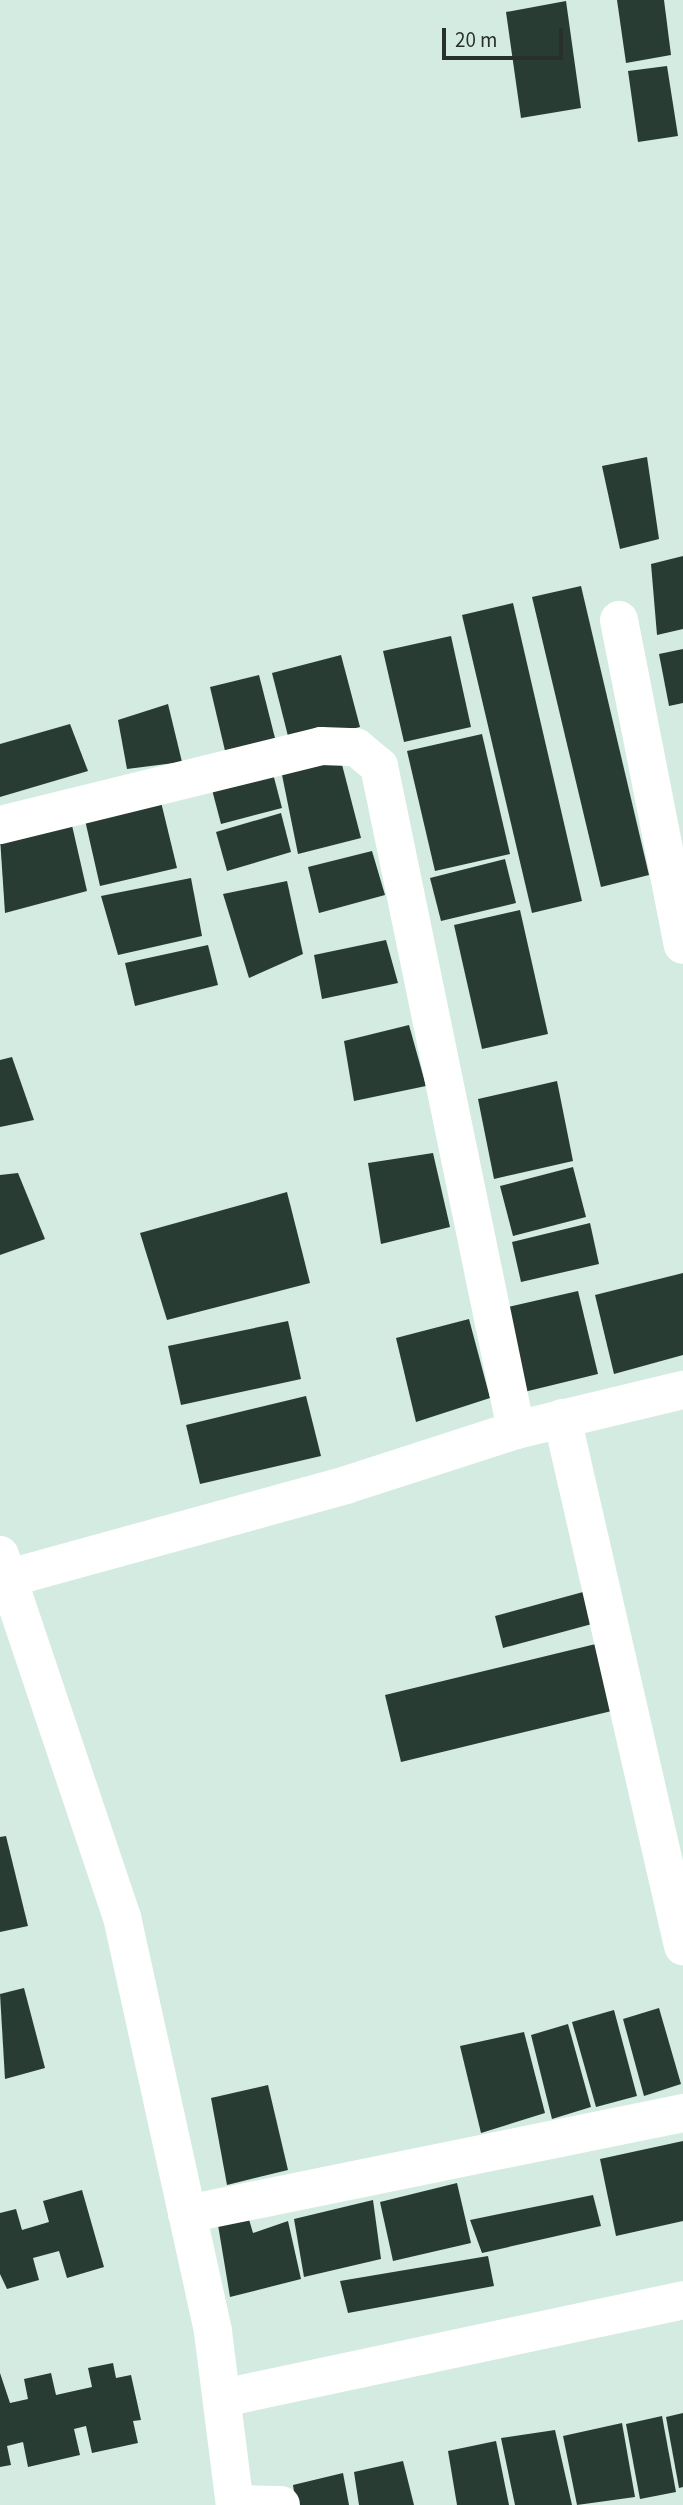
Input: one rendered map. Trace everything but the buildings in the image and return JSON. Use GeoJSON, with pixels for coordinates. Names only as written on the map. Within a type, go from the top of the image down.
{"type":"FeatureCollection","features":[{"type":"Feature","properties":{"kind":"street"},"geometry":{"type":"LineString","coordinates":[[619,620],[683,945]]}},
{"type":"Feature","properties":{"kind":"street"},"geometry":{"type":"LineString","coordinates":[[0,825],[321,746],[356,747],[379,766],[516,1430]]}},
{"type":"Feature","properties":{"kind":"street"},"geometry":{"type":"LineString","coordinates":[[281,2505],[235,2505],[223,2398],[187,2214],[122,1917],[4,1566],[346,1485],[516,1430],[683,1390]]}},
{"type":"Feature","properties":{"kind":"street"},"geometry":{"type":"LineString","coordinates":[[562,1418],[683,1946]]}},
{"type":"Feature","properties":{"kind":"street"},"geometry":{"type":"LineString","coordinates":[[187,2214],[683,2113]]}},
{"type":"Feature","properties":{"kind":"street"},"geometry":{"type":"LineString","coordinates":[[223,2398],[683,2300]]}}]}
